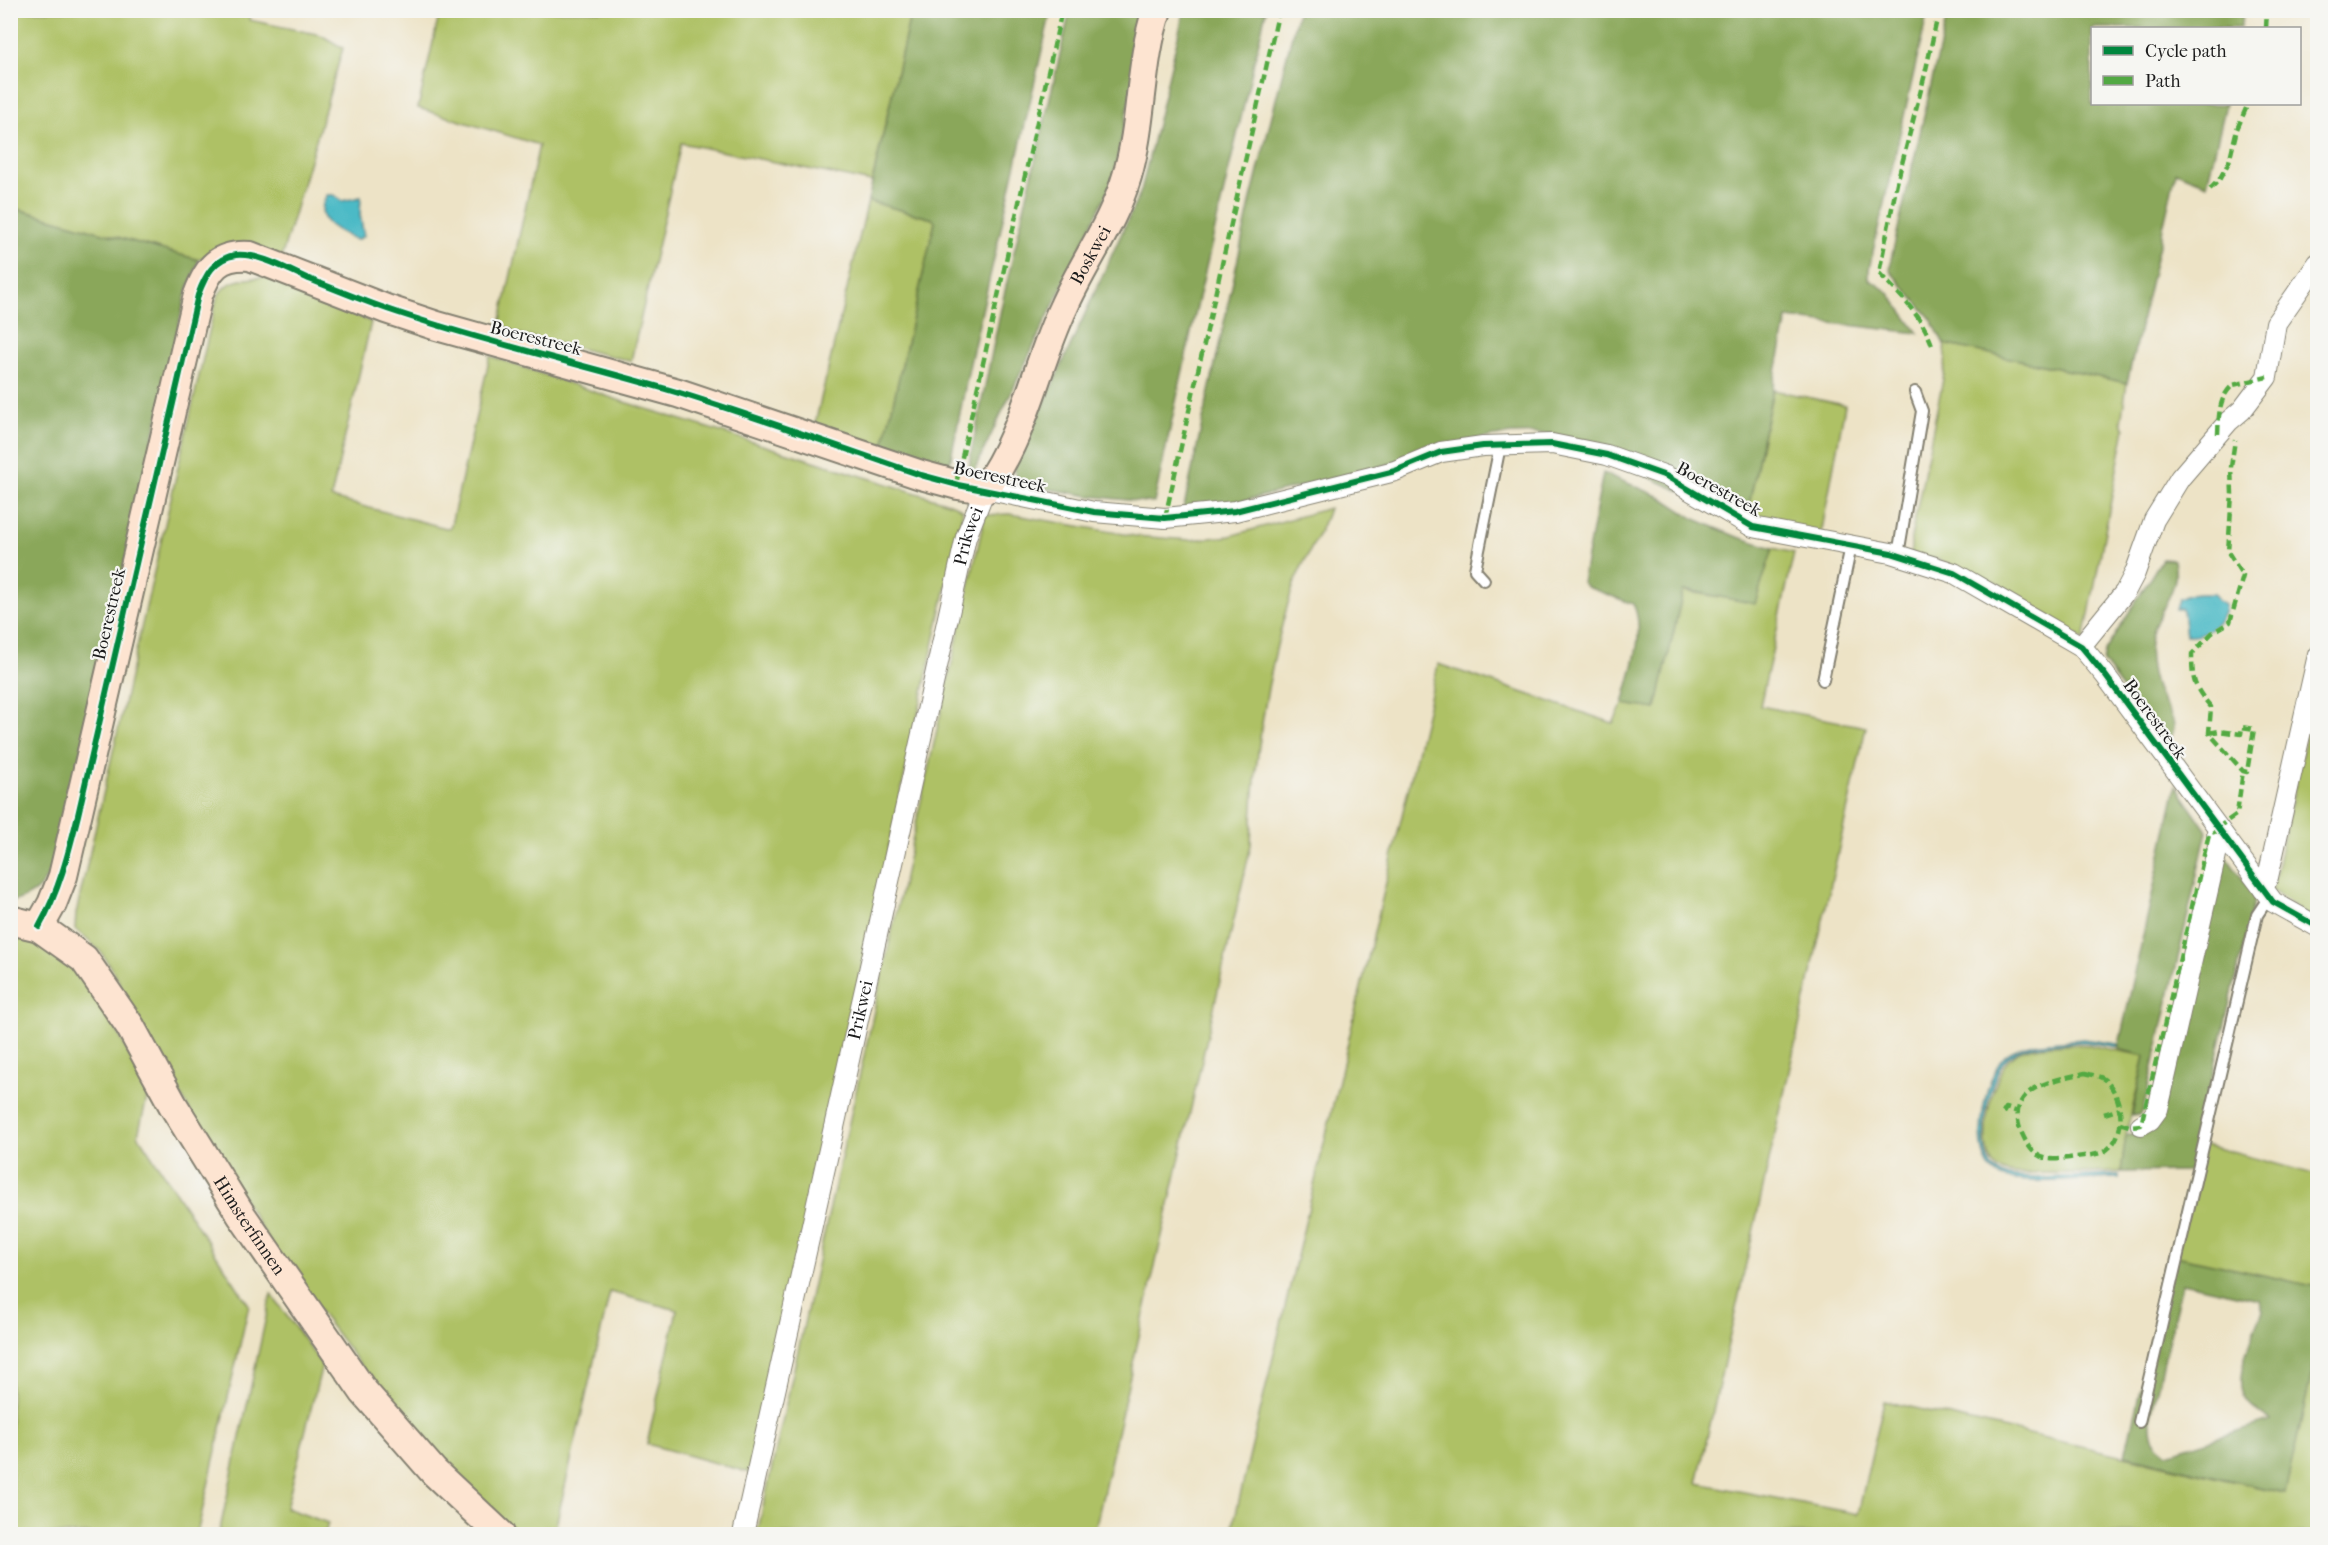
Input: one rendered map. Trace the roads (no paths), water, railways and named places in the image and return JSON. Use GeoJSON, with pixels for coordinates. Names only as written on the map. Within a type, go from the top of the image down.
{"type":"FeatureCollection","features":[{"type":"Feature","properties":{"kind":"street","name":"Boskwei"},"geometry":{"type":"LineString","coordinates":[[985,489],[998,471],[1022,422],[1064,305],[1109,225],[1119,201],[1134,144],[1148,50],[1157,10]]}},
{"type":"Feature","properties":{"kind":"street","name":"Boerestreek"},"geometry":{"type":"LineString","coordinates":[[39,927],[52,904],[63,876],[198,295],[205,276],[224,259],[237,255],[266,261],[386,309],[472,337],[604,371],[752,417],[921,475],[958,485],[1094,512],[1165,518],[1235,511],[1395,471],[1441,452],[1552,444],[1607,455],[1666,476],[1753,527],[1898,555],[1954,573],[2081,646],[2273,902],[2318,927]]}},
{"type":"Feature","properties":{"kind":"street"},"geometry":{"type":"LineString","coordinates":[[2081,646],[2125,592],[2135,573],[2154,520],[2180,478],[2229,421],[2242,410],[2267,377],[2276,323],[2318,263]]}},
{"type":"Feature","properties":{"kind":"street","name":"Prikwei"},"geometry":{"type":"LineString","coordinates":[[743,1534],[963,548],[985,489]]}},
{"type":"Feature","properties":{"kind":"street"},"geometry":{"type":"LineString","coordinates":[[2266,893],[2318,656]]}},
{"type":"Feature","properties":{"kind":"street"},"geometry":{"type":"LineString","coordinates":[[2142,1125],[2150,1120],[2158,1109],[2218,846],[2217,828]]}},
{"type":"Feature","properties":{"kind":"street","name":"Himsterfinnen"},"geometry":{"type":"LineString","coordinates":[[10,920],[39,927],[84,959],[130,1026],[173,1105],[242,1216],[364,1392],[434,1472],[500,1534]]}},
{"type":"Feature","properties":{"kind":"lane"},"geometry":{"type":"LineString","coordinates":[[1898,555],[1922,411],[1915,392]]}},
{"type":"Feature","properties":{"kind":"lane"},"geometry":{"type":"LineString","coordinates":[[1484,580],[1475,570],[1500,446]]}},
{"type":"Feature","properties":{"kind":"lane"},"geometry":{"type":"LineString","coordinates":[[1823,680],[1851,546]]}},
{"type":"Feature","properties":{"kind":"lane"},"geometry":{"type":"LineString","coordinates":[[2139,1422],[2257,915],[2266,893]]}},
{"type":"Feature","properties":{"kind":"water"},"geometry":{"type":"Polygon","coordinates":[[[327,195],[334,195],[342,201],[361,197],[360,215],[364,236],[357,240],[335,229],[324,219],[323,204],[327,195]]]}},
{"type":"Feature","properties":{"kind":"water"},"geometry":{"type":"Polygon","coordinates":[[[2214,594],[2218,601],[2225,605],[2222,618],[2206,631],[2186,635],[2182,609],[2176,609],[2179,599],[2188,595],[2214,594]]]}},
{"type":"Feature","properties":{"kind":"water"},"geometry":{"type":"Polygon","coordinates":[[[2083,1039],[2118,1044],[2117,1047],[2086,1042],[2048,1044],[2017,1051],[2007,1058],[1999,1069],[1988,1100],[1984,1136],[1986,1153],[1991,1166],[2000,1174],[2010,1176],[2040,1178],[2119,1175],[2119,1178],[2020,1181],[1997,1175],[1988,1166],[1981,1135],[1985,1099],[1997,1067],[2004,1057],[2020,1048],[2041,1043],[2083,1039]]]}}]}
